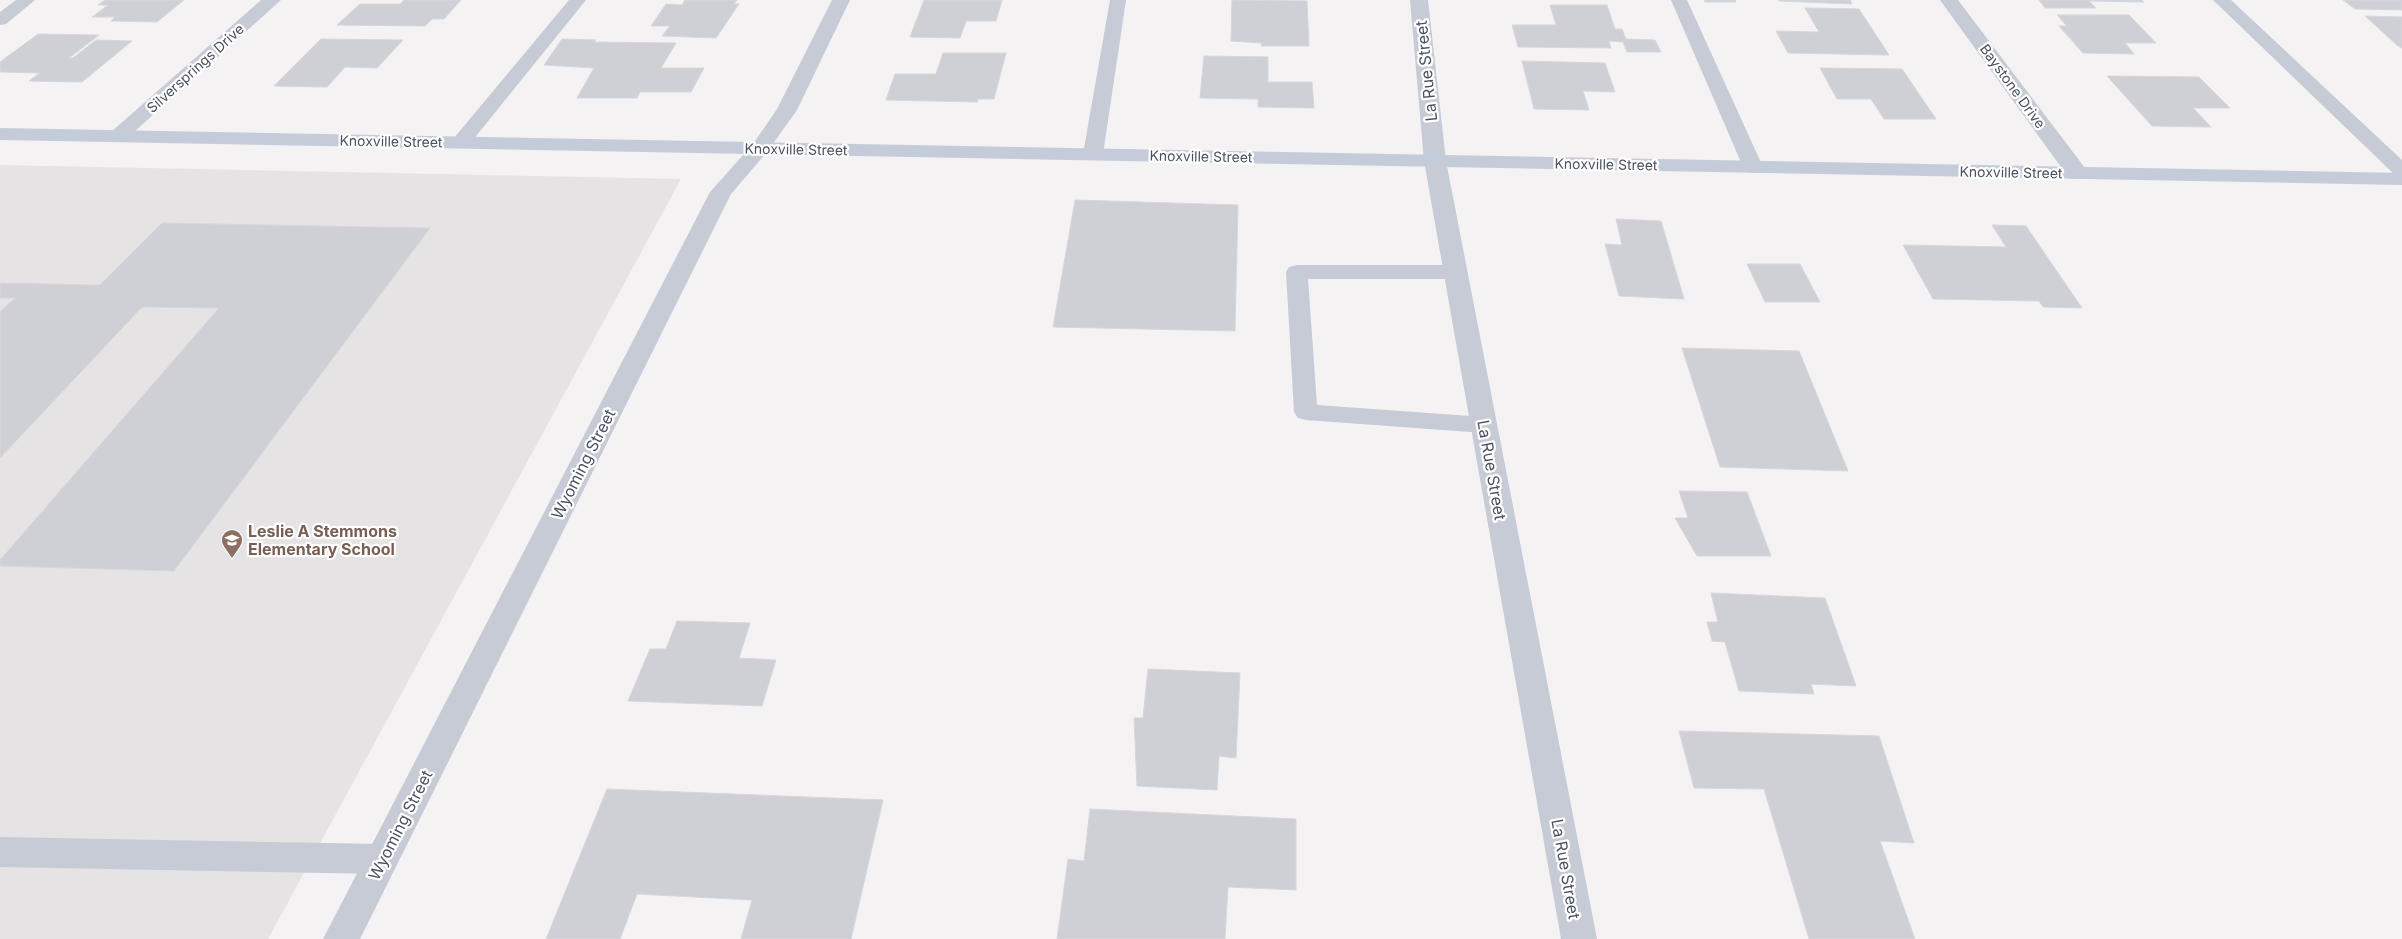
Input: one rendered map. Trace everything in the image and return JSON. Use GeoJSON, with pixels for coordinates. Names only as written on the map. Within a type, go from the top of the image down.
{"type":"FeatureCollection","features":[{"type":"Feature","properties":{"kind":"street","name":"Silversprings Drive"},"geometry":{"type":"LineString","coordinates":[[118,136],[272,0]]}},
{"type":"Feature","properties":{"kind":"street","name":"Wyoming Street"},"geometry":{"type":"LineString","coordinates":[[342,939],[721,192],[760,148],[787,110],[841,0]]}},
{"type":"Feature","properties":{"kind":"street","name":"La Rue Street"},"geometry":{"type":"LineString","coordinates":[[1419,0],[1435,161],[1579,939]]}},
{"type":"Feature","properties":{"kind":"street","name":"Baystone Drive"},"geometry":{"type":"LineString","coordinates":[[1949,0],[2077,173]]}},
{"type":"Feature","properties":{"kind":"street","name":"Knoxville Street"},"geometry":{"type":"LineString","coordinates":[[0,134],[2402,178]]}},
{"type":"Feature","properties":{"kind":"lane"},"geometry":{"type":"LineString","coordinates":[[0,20],[27,0]]}},
{"type":"Feature","properties":{"kind":"lane"},"geometry":{"type":"LineString","coordinates":[[461,142],[578,0]]}},
{"type":"Feature","properties":{"kind":"lane"},"geometry":{"type":"LineString","coordinates":[[1093,154],[1118,0]]}},
{"type":"Feature","properties":{"kind":"lane"},"geometry":{"type":"LineString","coordinates":[[1679,0],[1753,167]]}},
{"type":"Feature","properties":{"kind":"lane"},"geometry":{"type":"LineString","coordinates":[[2221,0],[2402,171]]}},
{"type":"Feature","properties":{"kind":"lane"},"geometry":{"type":"LineString","coordinates":[[1456,272],[1297,272],[1306,412],[1484,425]]}},
{"type":"Feature","properties":{"kind":"lane"},"geometry":{"type":"LineString","coordinates":[[0,852],[382,860]]}},
{"type":"Feature","properties":{"kind":"shaded area","name":"Leslie A Stemmons Elementary School"},"geometry":{"type":"Polygon","coordinates":[[[0,165],[681,179],[268,939],[0,939],[0,165]]]}},
{"type":"Feature","properties":{"kind":"building"},"geometry":{"type":"Polygon","coordinates":[[[105,0],[184,0],[157,22],[111,21],[115,17],[92,17],[108,5],[98,5],[105,0]]]}},
{"type":"Feature","properties":{"kind":"building"},"geometry":{"type":"Polygon","coordinates":[[[404,0],[461,0],[444,19],[432,19],[425,26],[337,25],[360,4],[400,4],[404,0]]]}},
{"type":"Feature","properties":{"kind":"building"},"geometry":{"type":"Polygon","coordinates":[[[685,0],[737,0],[734,4],[739,4],[716,38],[662,36],[670,26],[651,26],[666,4],[682,5],[685,0]]]}},
{"type":"Feature","properties":{"kind":"building"},"geometry":{"type":"Polygon","coordinates":[[[924,0],[1002,0],[996,21],[966,21],[960,38],[910,37],[924,0]]]}},
{"type":"Feature","properties":{"kind":"building"},"geometry":{"type":"Polygon","coordinates":[[[1232,0],[1307,1],[1309,46],[1261,46],[1262,43],[1231,41],[1232,0]]]}},
{"type":"Feature","properties":{"kind":"building"},"geometry":{"type":"Polygon","coordinates":[[[1704,0],[1735,0],[1736,2],[1705,2],[1704,0]]]}},
{"type":"Feature","properties":{"kind":"building"},"geometry":{"type":"Polygon","coordinates":[[[1850,0],[1852,4],[1779,1],[1850,0]]]}},
{"type":"Feature","properties":{"kind":"building"},"geometry":{"type":"Polygon","coordinates":[[[2039,0],[2142,0],[2144,2],[2089,1],[2096,8],[2045,8],[2039,0]]]}},
{"type":"Feature","properties":{"kind":"building"},"geometry":{"type":"Polygon","coordinates":[[[2343,0],[2402,0],[2402,10],[2355,9],[2343,0]]]}},
{"type":"Feature","properties":{"kind":"building"},"geometry":{"type":"Polygon","coordinates":[[[1550,5],[1607,5],[1615,29],[1622,29],[1626,39],[1655,40],[1661,52],[1627,52],[1623,42],[1609,41],[1611,48],[1518,47],[1512,25],[1556,25],[1550,5]]]}},
{"type":"Feature","properties":{"kind":"building"},"geometry":{"type":"Polygon","coordinates":[[[1805,8],[1859,9],[1889,55],[1788,53],[1776,31],[1819,32],[1805,8]]]}},
{"type":"Feature","properties":{"kind":"building"},"geometry":{"type":"Polygon","coordinates":[[[2057,15],[2129,15],[2156,43],[2125,43],[2134,54],[2083,53],[2059,26],[2067,26],[2057,15]]]}},
{"type":"Feature","properties":{"kind":"building"},"geometry":{"type":"Polygon","coordinates":[[[2365,16],[2402,17],[2402,48],[2398,46],[2365,16]]]}},
{"type":"Feature","properties":{"kind":"building"},"geometry":{"type":"Polygon","coordinates":[[[38,34],[99,35],[69,58],[73,58],[96,40],[132,41],[82,82],[29,81],[40,73],[0,72],[0,62],[38,34]]]}},
{"type":"Feature","properties":{"kind":"building"},"geometry":{"type":"Polygon","coordinates":[[[321,39],[403,40],[377,68],[345,67],[327,87],[274,86],[321,39]]]}},
{"type":"Feature","properties":{"kind":"building"},"geometry":{"type":"Polygon","coordinates":[[[562,39],[596,40],[594,42],[676,43],[661,68],[704,68],[691,92],[640,92],[637,98],[577,98],[594,68],[544,65],[562,39]]]}},
{"type":"Feature","properties":{"kind":"building"},"geometry":{"type":"Polygon","coordinates":[[[943,53],[1006,53],[994,99],[978,99],[977,102],[886,100],[895,74],[936,74],[943,53]]]}},
{"type":"Feature","properties":{"kind":"building"},"geometry":{"type":"Polygon","coordinates":[[[1204,56],[1268,57],[1268,82],[1312,82],[1314,108],[1258,107],[1258,99],[1200,98],[1204,56]]]}},
{"type":"Feature","properties":{"kind":"building"},"geometry":{"type":"Polygon","coordinates":[[[1522,61],[1605,63],[1615,92],[1583,91],[1589,110],[1534,109],[1522,61]]]}},
{"type":"Feature","properties":{"kind":"building"},"geometry":{"type":"Polygon","coordinates":[[[1820,68],[1902,69],[1936,119],[1884,119],[1871,99],[1837,99],[1820,68]]]}},
{"type":"Feature","properties":{"kind":"building"},"geometry":{"type":"Polygon","coordinates":[[[2107,76],[2199,77],[2230,108],[2193,108],[2211,127],[2152,126],[2107,76]]]}},
{"type":"Feature","properties":{"kind":"building"},"geometry":{"type":"Polygon","coordinates":[[[1075,200],[1238,205],[1235,331],[1053,327],[1075,200]]]}},
{"type":"Feature","properties":{"kind":"building"},"geometry":{"type":"Polygon","coordinates":[[[1616,219],[1661,221],[1684,299],[1619,296],[1605,244],[1622,245],[1616,219]]]}},
{"type":"Feature","properties":{"kind":"building"},"geometry":{"type":"Polygon","coordinates":[[[162,223],[430,228],[174,571],[0,566],[0,560],[219,308],[142,307],[0,458],[0,312],[15,298],[0,298],[0,283],[100,285],[162,223]]]}},
{"type":"Feature","properties":{"kind":"building"},"geometry":{"type":"Polygon","coordinates":[[[1992,225],[2026,226],[2082,308],[2043,307],[2039,301],[1933,299],[1903,245],[2006,247],[1992,225]]]}},
{"type":"Feature","properties":{"kind":"building"},"geometry":{"type":"Polygon","coordinates":[[[1747,264],[1800,264],[1820,302],[1765,302],[1747,264]]]}},
{"type":"Feature","properties":{"kind":"building"},"geometry":{"type":"Polygon","coordinates":[[[1682,348],[1799,351],[1848,471],[1720,467],[1682,348]]]}},
{"type":"Feature","properties":{"kind":"building"},"geometry":{"type":"Polygon","coordinates":[[[1679,491],[1747,492],[1771,556],[1697,556],[1675,518],[1688,518],[1679,491]]]}},
{"type":"Feature","properties":{"kind":"building"},"geometry":{"type":"Polygon","coordinates":[[[1711,593],[1825,598],[1856,686],[1811,684],[1814,694],[1739,691],[1725,642],[1712,641],[1707,622],[1718,622],[1711,593]]]}},
{"type":"Feature","properties":{"kind":"building"},"geometry":{"type":"Polygon","coordinates":[[[677,621],[750,623],[739,658],[776,660],[762,706],[628,701],[650,649],[666,649],[677,621]]]}},
{"type":"Feature","properties":{"kind":"building"},"geometry":{"type":"Polygon","coordinates":[[[1148,669],[1240,673],[1236,758],[1219,756],[1217,790],[1137,786],[1134,718],[1143,718],[1148,669]]]}},
{"type":"Feature","properties":{"kind":"building"},"geometry":{"type":"Polygon","coordinates":[[[1679,731],[1879,736],[1914,843],[1880,841],[1915,939],[1809,939],[1764,789],[1694,788],[1679,731]]]}},
{"type":"Feature","properties":{"kind":"building"},"geometry":{"type":"Polygon","coordinates":[[[607,789],[883,800],[851,939],[741,939],[752,900],[637,894],[620,939],[546,939],[607,789]]]}},
{"type":"Feature","properties":{"kind":"building"},"geometry":{"type":"Polygon","coordinates":[[[1090,809],[1296,819],[1296,890],[1228,887],[1225,939],[1057,939],[1068,859],[1084,861],[1090,809]]]}},
{"type":"Feature","properties":{"kind":"place","name":"Leslie A Stemmons Elementary School"},"geometry":{"type":"Point","coordinates":[232,559]}}]}
